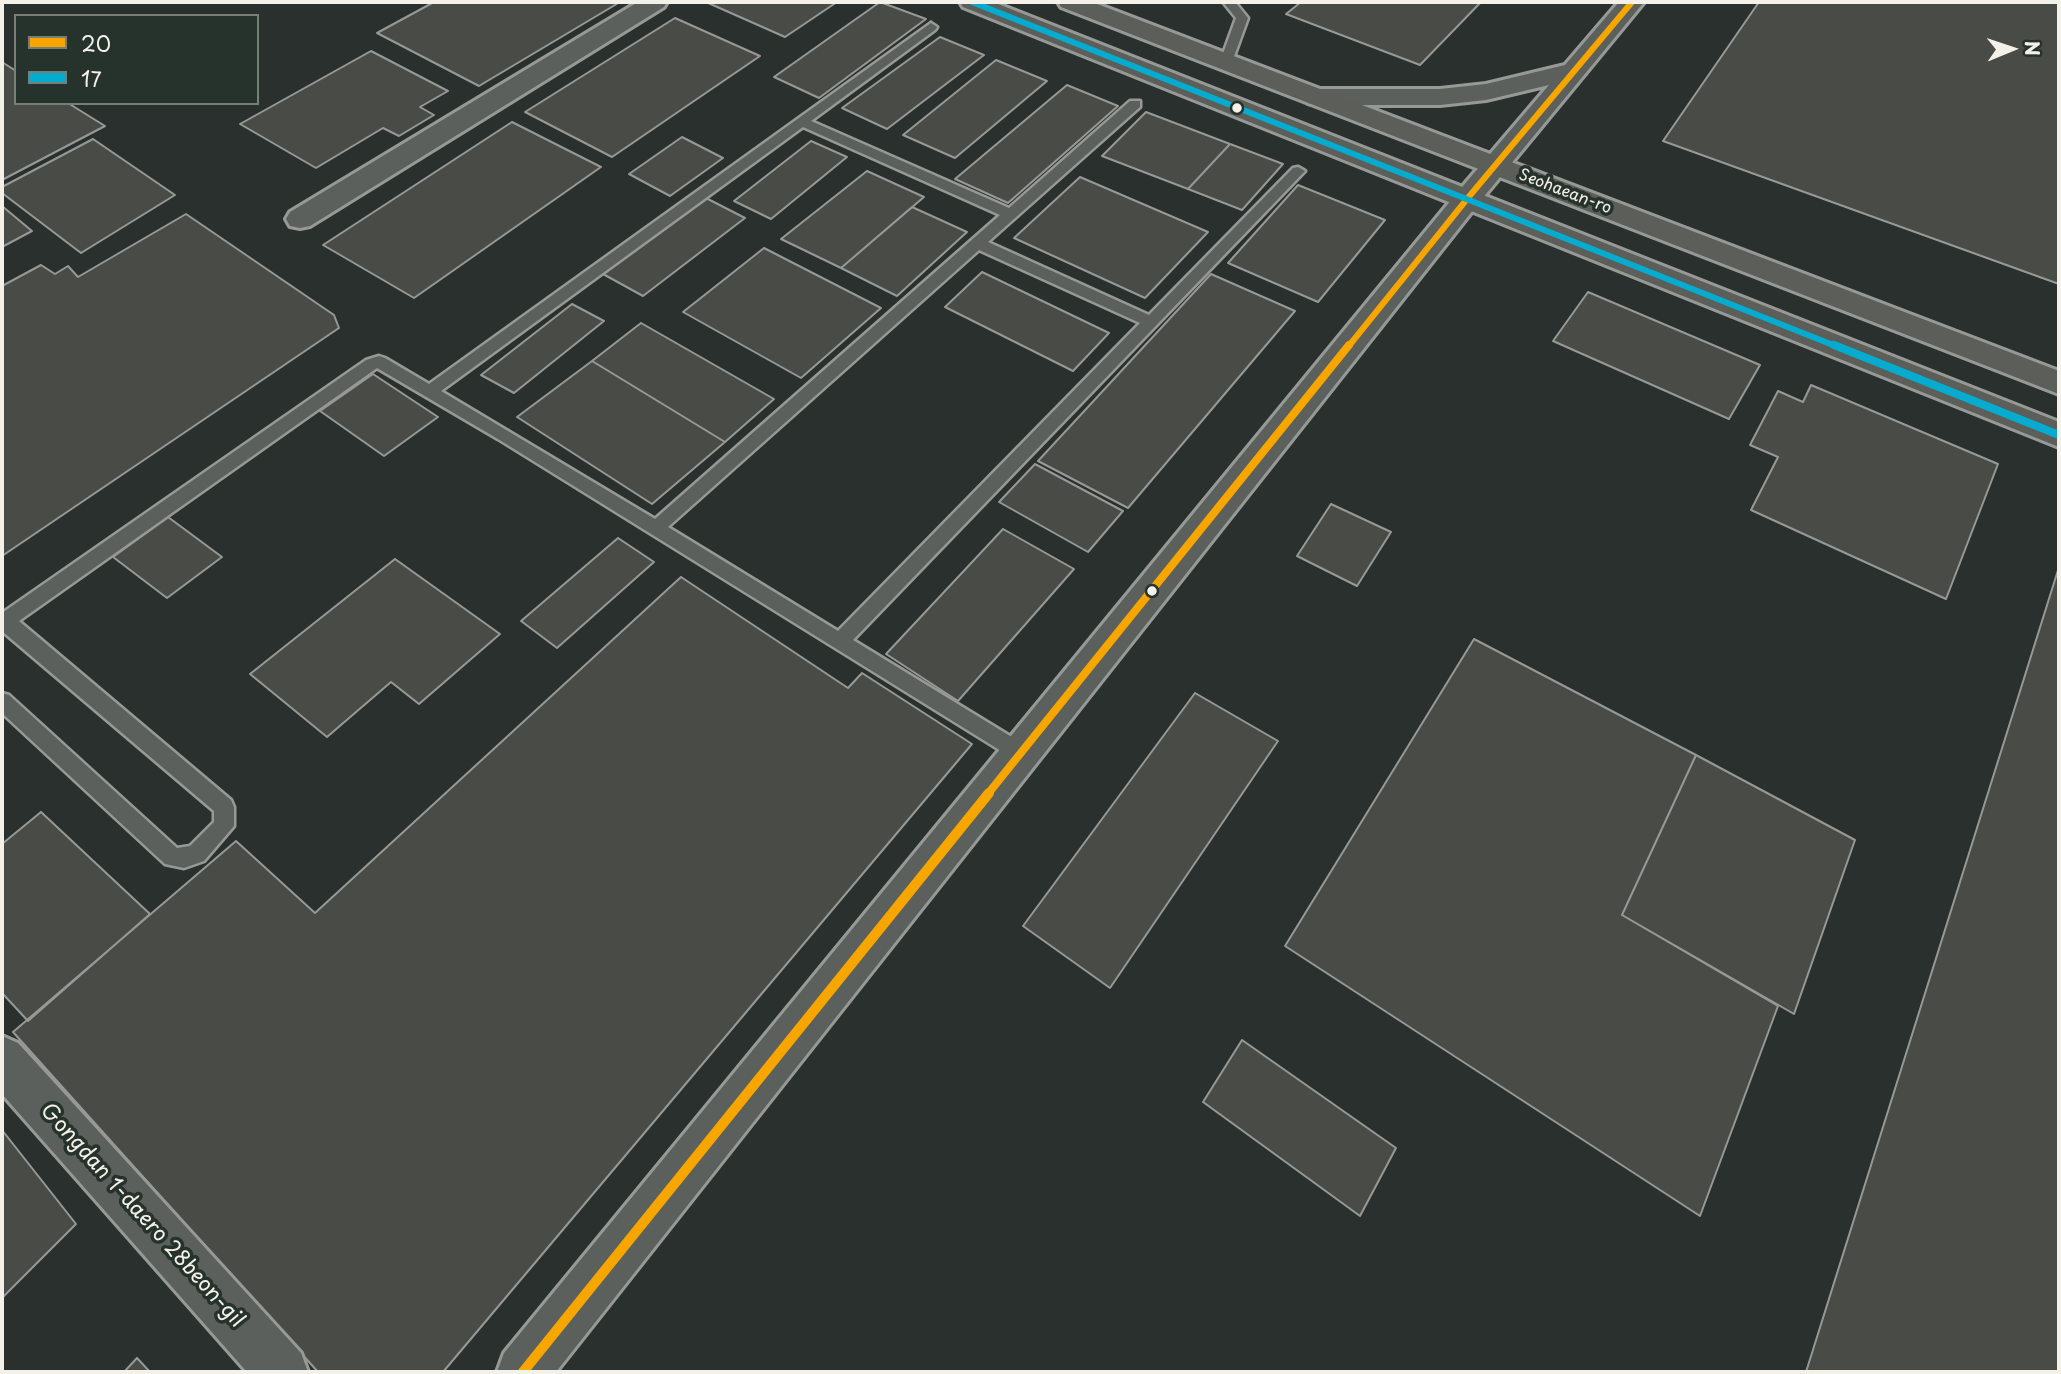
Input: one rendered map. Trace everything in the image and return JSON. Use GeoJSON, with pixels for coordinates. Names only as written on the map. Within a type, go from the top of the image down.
{"type":"FeatureCollection","features":[{"type":"Feature","properties":{"kind":"main road"},"geometry":{"type":"LineString","coordinates":[[972,2],[2059,435]]}},
{"type":"Feature","properties":{"kind":"main road","name":"Seohaean-ro"},"geometry":{"type":"LineString","coordinates":[[1070,2],[2059,383]]}},
{"type":"Feature","properties":{"kind":"street"},"geometry":{"type":"LineString","coordinates":[[300,219],[655,2]]}},
{"type":"Feature","properties":{"kind":"street"},"geometry":{"type":"LineString","coordinates":[[523,1372],[1467,199],[1632,2]]}},
{"type":"Feature","properties":{"kind":"street"},"geometry":{"type":"LineString","coordinates":[[1317,97],[1440,97],[1486,92],[1573,71]]}},
{"type":"Feature","properties":{"kind":"street","name":"Gongdan 1-daero 28beon-gil"},"geometry":{"type":"LineString","coordinates":[[2,1059],[282,1372]]}},
{"type":"Feature","properties":{"kind":"lane"},"geometry":{"type":"LineString","coordinates":[[1226,62],[1242,18],[1229,2]]}},
{"type":"Feature","properties":{"kind":"lane"},"geometry":{"type":"LineString","coordinates":[[430,391],[931,27]]}},
{"type":"Feature","properties":{"kind":"lane"},"geometry":{"type":"LineString","coordinates":[[656,528],[1135,104]]}},
{"type":"Feature","properties":{"kind":"lane"},"geometry":{"type":"LineString","coordinates":[[801,121],[1010,214]]}},
{"type":"Feature","properties":{"kind":"lane"},"geometry":{"type":"LineString","coordinates":[[839,642],[1298,171]]}},
{"type":"Feature","properties":{"kind":"lane"},"geometry":{"type":"LineString","coordinates":[[977,243],[1149,321]]}},
{"type":"Feature","properties":{"kind":"lane"},"geometry":{"type":"LineString","coordinates":[[2,701],[172,857],[184,858],[197,854],[224,826],[224,807],[3,622],[372,364],[386,365],[430,391],[1021,753]]}},
{"type":"Feature","properties":{"kind":"building"},"geometry":{"type":"Polygon","coordinates":[[[434,2],[620,2],[479,86],[377,33],[434,2]]]}},
{"type":"Feature","properties":{"kind":"building"},"geometry":{"type":"Polygon","coordinates":[[[706,2],[837,2],[785,37],[706,2]]]}},
{"type":"Feature","properties":{"kind":"building"},"geometry":{"type":"Polygon","coordinates":[[[880,2],[926,19],[819,98],[774,77],[880,2]]]}},
{"type":"Feature","properties":{"kind":"building"},"geometry":{"type":"Polygon","coordinates":[[[1301,2],[1481,2],[1420,65],[1286,14],[1301,2]]]}},
{"type":"Feature","properties":{"kind":"building"},"geometry":{"type":"Polygon","coordinates":[[[1759,2],[2059,2],[2059,284],[1663,141],[1759,2]]]}},
{"type":"Feature","properties":{"kind":"building"},"geometry":{"type":"Polygon","coordinates":[[[675,18],[760,56],[612,157],[525,112],[675,18]]]}},
{"type":"Feature","properties":{"kind":"building"},"geometry":{"type":"Polygon","coordinates":[[[940,37],[984,55],[887,129],[842,108],[940,37]]]}},
{"type":"Feature","properties":{"kind":"building"},"geometry":{"type":"Polygon","coordinates":[[[371,51],[448,91],[420,107],[434,115],[399,136],[383,128],[316,168],[240,124],[371,51]]]}},
{"type":"Feature","properties":{"kind":"building"},"geometry":{"type":"Polygon","coordinates":[[[996,60],[1047,81],[955,158],[903,135],[996,60]]]}},
{"type":"Feature","properties":{"kind":"building"},"geometry":{"type":"Polygon","coordinates":[[[2,62],[14,70],[14,105],[71,105],[105,126],[2,180],[2,62]]]}},
{"type":"Feature","properties":{"kind":"building"},"geometry":{"type":"Polygon","coordinates":[[[1067,85],[1118,106],[1008,203],[955,179],[1067,85]]]}},
{"type":"Feature","properties":{"kind":"building"},"geometry":{"type":"Polygon","coordinates":[[[1146,112],[1230,144],[1188,189],[1102,156],[1146,112]]]}},
{"type":"Feature","properties":{"kind":"building"},"geometry":{"type":"Polygon","coordinates":[[[512,122],[601,167],[414,298],[323,245],[512,122]]]}},
{"type":"Feature","properties":{"kind":"building"},"geometry":{"type":"Polygon","coordinates":[[[682,137],[723,158],[670,196],[629,174],[682,137]]]}},
{"type":"Feature","properties":{"kind":"building"},"geometry":{"type":"Polygon","coordinates":[[[93,139],[175,195],[81,253],[2,193],[2,187],[93,139]]]}},
{"type":"Feature","properties":{"kind":"building"},"geometry":{"type":"Polygon","coordinates":[[[811,141],[847,157],[771,219],[734,201],[811,141]]]}},
{"type":"Feature","properties":{"kind":"building"},"geometry":{"type":"Polygon","coordinates":[[[1230,144],[1283,164],[1242,210],[1188,189],[1230,144]]]}},
{"type":"Feature","properties":{"kind":"building"},"geometry":{"type":"Polygon","coordinates":[[[867,171],[924,197],[841,268],[781,239],[867,171]]]}},
{"type":"Feature","properties":{"kind":"building"},"geometry":{"type":"Polygon","coordinates":[[[1080,177],[1208,232],[1145,298],[1014,238],[1080,177]]]}},
{"type":"Feature","properties":{"kind":"building"},"geometry":{"type":"Polygon","coordinates":[[[1298,185],[1385,220],[1318,302],[1228,263],[1298,185]]]}},
{"type":"Feature","properties":{"kind":"building"},"geometry":{"type":"Polygon","coordinates":[[[706,198],[745,218],[643,296],[603,274],[706,198]]]}},
{"type":"Feature","properties":{"kind":"building"},"geometry":{"type":"Polygon","coordinates":[[[2,206],[32,231],[2,247],[2,206]]]}},
{"type":"Feature","properties":{"kind":"building"},"geometry":{"type":"Polygon","coordinates":[[[912,207],[967,232],[897,296],[841,268],[912,207]]]}},
{"type":"Feature","properties":{"kind":"building"},"geometry":{"type":"Polygon","coordinates":[[[186,214],[334,315],[339,328],[2,556],[2,286],[41,265],[55,274],[68,266],[78,277],[186,214]]]}},
{"type":"Feature","properties":{"kind":"building"},"geometry":{"type":"Polygon","coordinates":[[[764,248],[881,308],[801,378],[683,312],[764,248]]]}},
{"type":"Feature","properties":{"kind":"building"},"geometry":{"type":"Polygon","coordinates":[[[982,272],[1109,333],[1073,371],[945,307],[982,272]]]}},
{"type":"Feature","properties":{"kind":"building"},"geometry":{"type":"Polygon","coordinates":[[[1211,274],[1295,311],[1128,508],[1038,461],[1211,274]]]}},
{"type":"Feature","properties":{"kind":"building"},"geometry":{"type":"Polygon","coordinates":[[[1588,292],[1760,365],[1729,419],[1553,341],[1588,292]]]}},
{"type":"Feature","properties":{"kind":"building"},"geometry":{"type":"Polygon","coordinates":[[[572,304],[604,321],[514,393],[481,375],[572,304]]]}},
{"type":"Feature","properties":{"kind":"building"},"geometry":{"type":"Polygon","coordinates":[[[641,323],[774,399],[725,442],[592,361],[641,323]]]}},
{"type":"Feature","properties":{"kind":"building"},"geometry":{"type":"Polygon","coordinates":[[[592,361],[725,442],[652,504],[517,417],[592,361]]]}},
{"type":"Feature","properties":{"kind":"building"},"geometry":{"type":"Polygon","coordinates":[[[373,374],[438,417],[384,456],[320,411],[373,374]]]}},
{"type":"Feature","properties":{"kind":"building"},"geometry":{"type":"Polygon","coordinates":[[[1811,385],[1998,464],[1946,599],[1751,510],[1778,457],[1750,445],[1778,391],[1803,402],[1811,385]]]}},
{"type":"Feature","properties":{"kind":"building"},"geometry":{"type":"Polygon","coordinates":[[[1035,464],[1123,511],[1088,552],[999,502],[1035,464]]]}},
{"type":"Feature","properties":{"kind":"building"},"geometry":{"type":"Polygon","coordinates":[[[1331,504],[1391,532],[1357,586],[1297,556],[1331,504]]]}},
{"type":"Feature","properties":{"kind":"building"},"geometry":{"type":"Polygon","coordinates":[[[168,517],[222,557],[167,598],[113,557],[168,517]]]}},
{"type":"Feature","properties":{"kind":"building"},"geometry":{"type":"Polygon","coordinates":[[[1003,529],[1074,569],[958,701],[886,654],[1003,529]]]}},
{"type":"Feature","properties":{"kind":"building"},"geometry":{"type":"Polygon","coordinates":[[[618,538],[654,562],[557,648],[521,621],[618,538]]]}},
{"type":"Feature","properties":{"kind":"building"},"geometry":{"type":"Polygon","coordinates":[[[395,559],[500,634],[419,704],[391,682],[327,737],[250,674],[395,559]]]}},
{"type":"Feature","properties":{"kind":"building"},"geometry":{"type":"Polygon","coordinates":[[[2059,567],[2059,1372],[1806,1372],[2059,567]]]}},
{"type":"Feature","properties":{"kind":"building"},"geometry":{"type":"Polygon","coordinates":[[[681,577],[848,688],[862,673],[972,744],[443,1372],[318,1372],[13,1032],[236,841],[315,913],[681,577]]]}},
{"type":"Feature","properties":{"kind":"building"},"geometry":{"type":"Polygon","coordinates":[[[1474,639],[1696,755],[1622,915],[1778,1006],[1700,1216],[1285,946],[1474,639]]]}},
{"type":"Feature","properties":{"kind":"building"},"geometry":{"type":"Polygon","coordinates":[[[1195,693],[1278,741],[1110,988],[1023,926],[1195,693]]]}},
{"type":"Feature","properties":{"kind":"building"},"geometry":{"type":"Polygon","coordinates":[[[1696,755],[1855,840],[1794,1014],[1622,915],[1696,755]]]}},
{"type":"Feature","properties":{"kind":"building"},"geometry":{"type":"Polygon","coordinates":[[[41,812],[150,914],[28,1021],[2,993],[2,844],[41,812]]]}},
{"type":"Feature","properties":{"kind":"building"},"geometry":{"type":"Polygon","coordinates":[[[1242,1040],[1396,1148],[1360,1216],[1203,1102],[1242,1040]]]}},
{"type":"Feature","properties":{"kind":"building"},"geometry":{"type":"Polygon","coordinates":[[[2,1130],[76,1224],[2,1298],[2,1130]]]}},
{"type":"Feature","properties":{"kind":"building"},"geometry":{"type":"Polygon","coordinates":[[[137,1358],[150,1372],[124,1372],[137,1358]]]}},
{"type":"Feature","properties":{"kind":"transit line","name":"17"},"geometry":{"type":"LineString","coordinates":[[972,2],[2059,435]]}},
{"type":"Feature","properties":{"kind":"transit line","name":"20"},"geometry":{"type":"LineString","coordinates":[[523,1372],[1467,199],[1632,2]]}}]}
